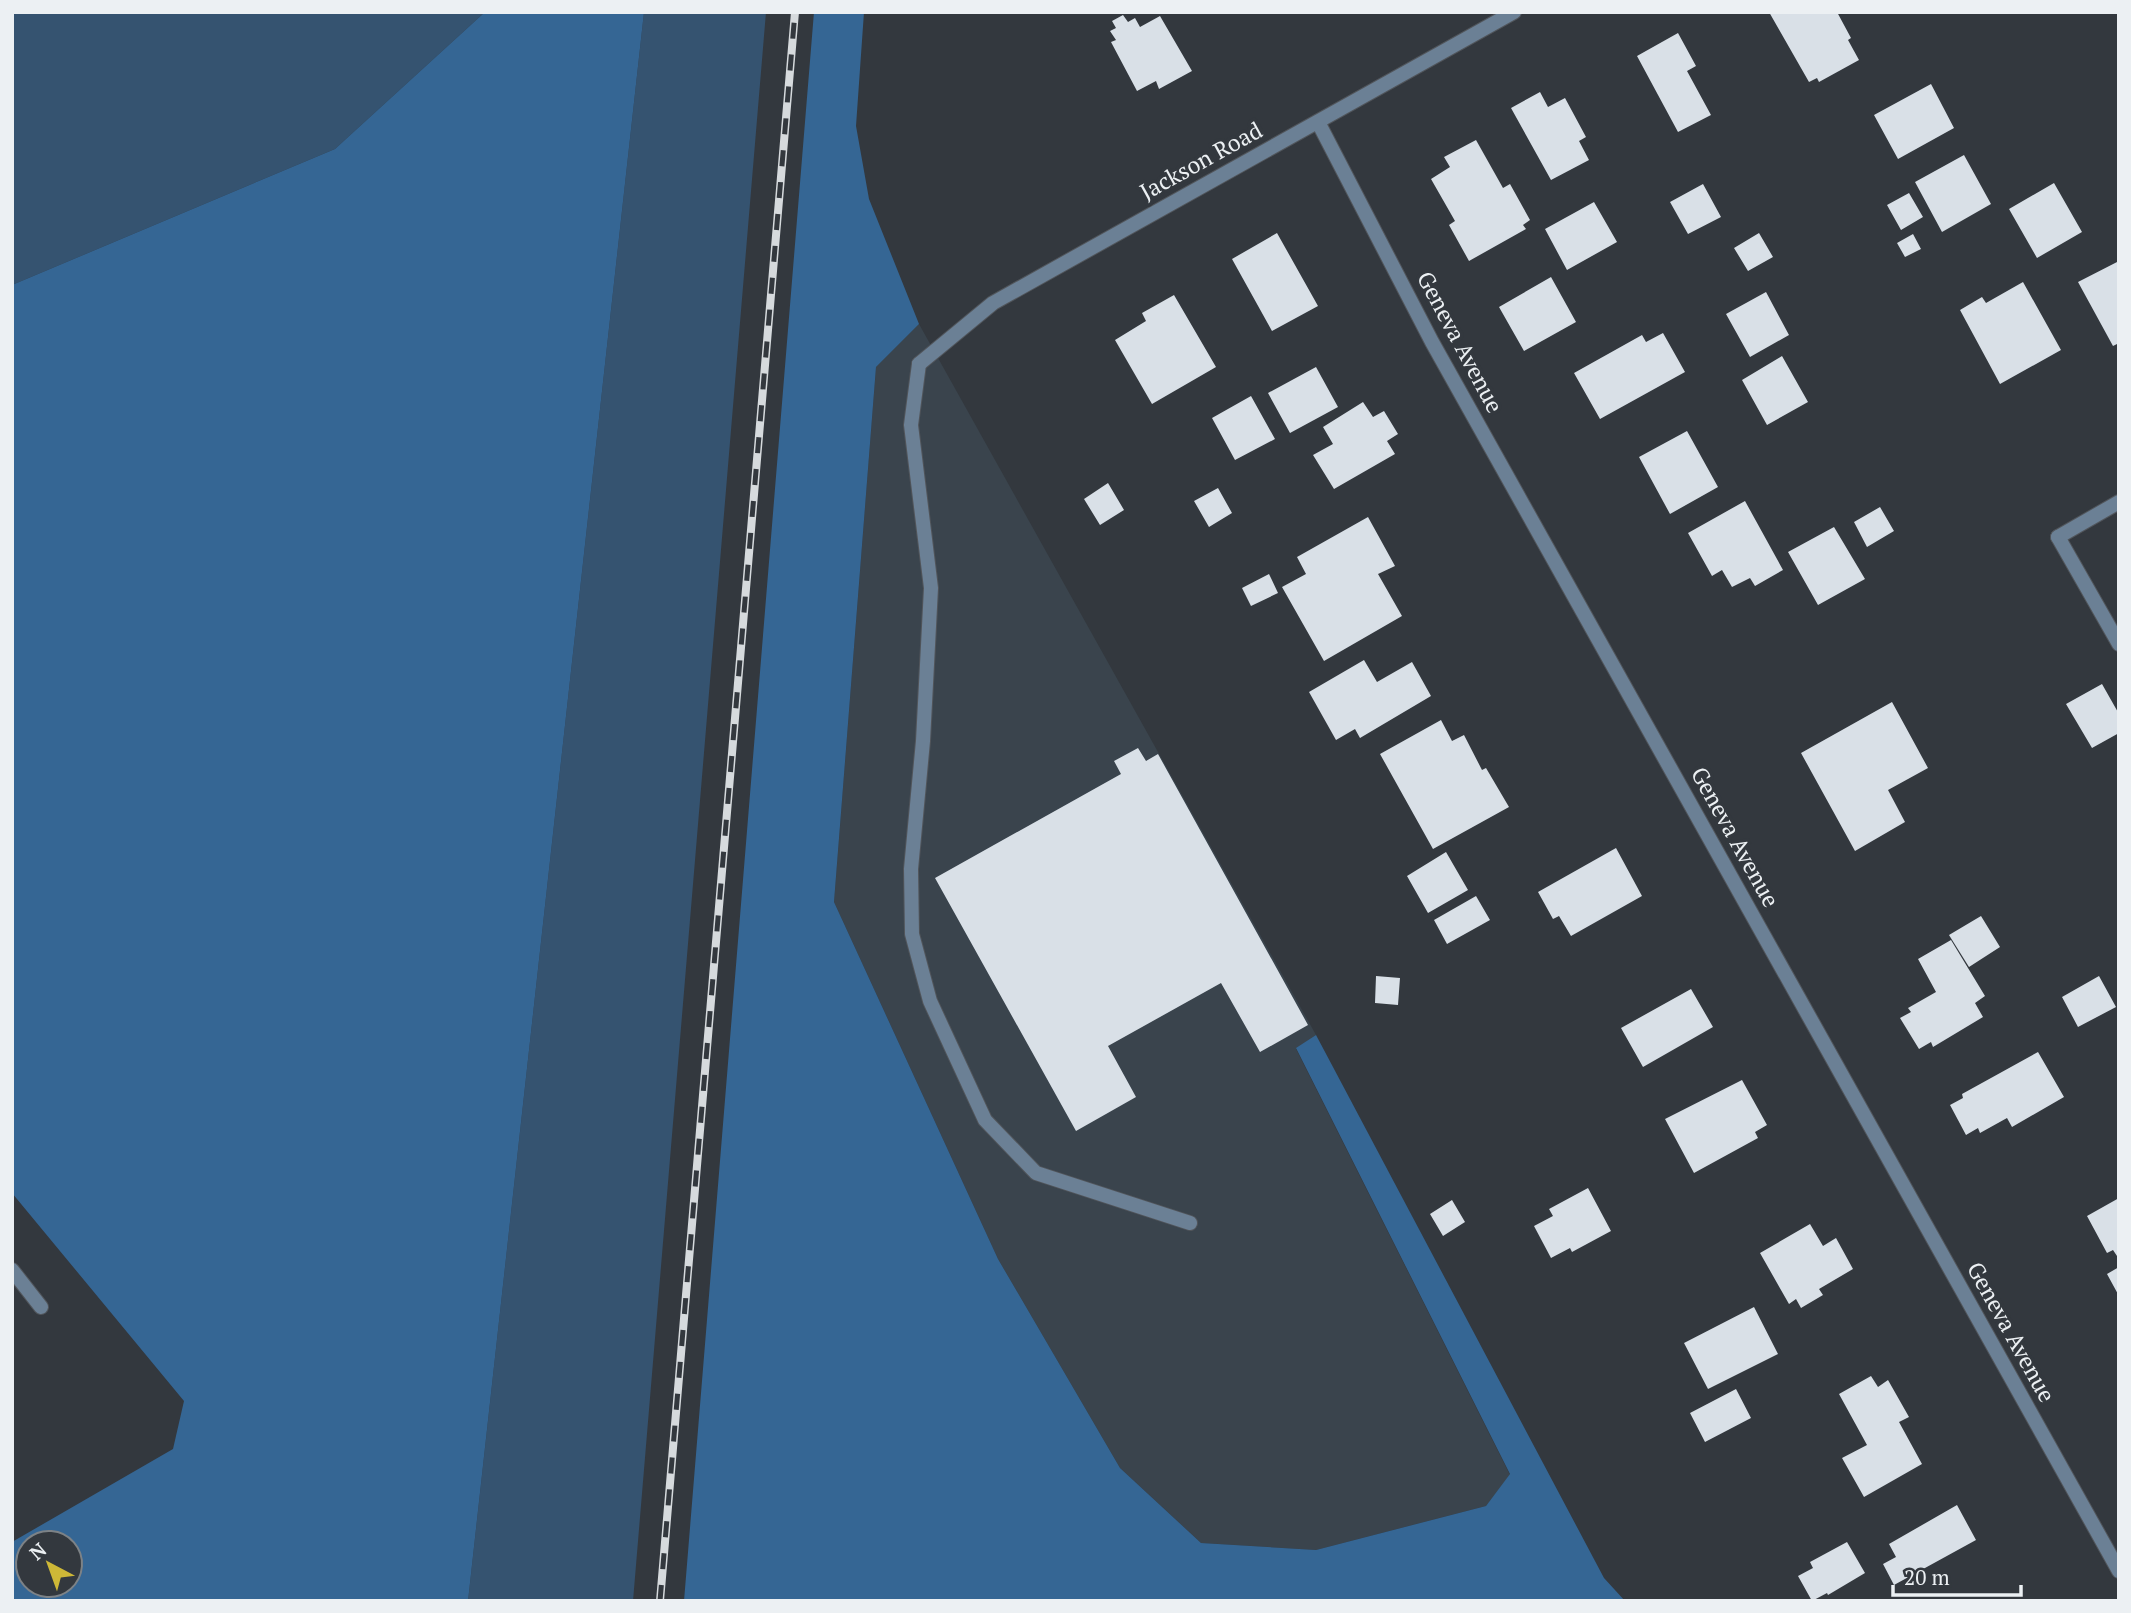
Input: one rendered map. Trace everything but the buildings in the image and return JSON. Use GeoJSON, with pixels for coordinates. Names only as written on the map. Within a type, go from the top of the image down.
{"type":"FeatureCollection","features":[{"type":"Feature","properties":{"kind":"street","name":"Jackson Road"},"geometry":{"type":"LineString","coordinates":[[1189,1223],[1036,1173],[985,1120],[930,1002],[912,934],[911,869],[923,741],[931,588],[911,425],[919,364],[993,303],[1514,12]]}},
{"type":"Feature","properties":{"kind":"street","name":"Geneva Avenue"},"geometry":{"type":"LineString","coordinates":[[1318,122],[1446,366],[2119,1571]]}},
{"type":"Feature","properties":{"kind":"street"},"geometry":{"type":"LineString","coordinates":[[2119,502],[2058,537],[2119,644]]}},
{"type":"Feature","properties":{"kind":"street"},"geometry":{"type":"LineString","coordinates":[[12,1270],[41,1307]]}},
{"type":"Feature","properties":{"kind":"shaded area"},"geometry":{"type":"Polygon","coordinates":[[[12,12],[485,12],[335,149],[12,285],[12,12]]]}},
{"type":"Feature","properties":{"kind":"shaded area"},"geometry":{"type":"Polygon","coordinates":[[[485,12],[644,12],[468,1601],[12,1601],[14,1541],[14,1599],[84,1599],[84,1529],[35,1529],[173,1449],[184,1401],[12,1193],[12,285],[335,149],[485,12]]]}},
{"type":"Feature","properties":{"kind":"shaded area"},"geometry":{"type":"Polygon","coordinates":[[[644,12],[766,12],[633,1601],[468,1601],[644,12]]]}},
{"type":"Feature","properties":{"kind":"shaded area"},"geometry":{"type":"Polygon","coordinates":[[[814,12],[864,12],[856,126],[869,199],[919,324],[876,367],[834,902],[998,1259],[1120,1468],[1201,1543],[1316,1550],[1486,1506],[1510,1474],[1296,1048],[1316,1035],[1604,1578],[1625,1601],[684,1601],[814,12]]]}},
{"type":"Feature","properties":{"kind":"shaded area"},"geometry":{"type":"Polygon","coordinates":[[[919,324],[1316,1035],[1296,1049],[1510,1475],[1486,1506],[1316,1550],[1201,1543],[1120,1468],[998,1259],[834,902],[876,367],[919,324]]]}},
{"type":"Feature","properties":{"kind":"railway"},"geometry":{"type":"LineString","coordinates":[[660,1601],[795,12]]}}]}
